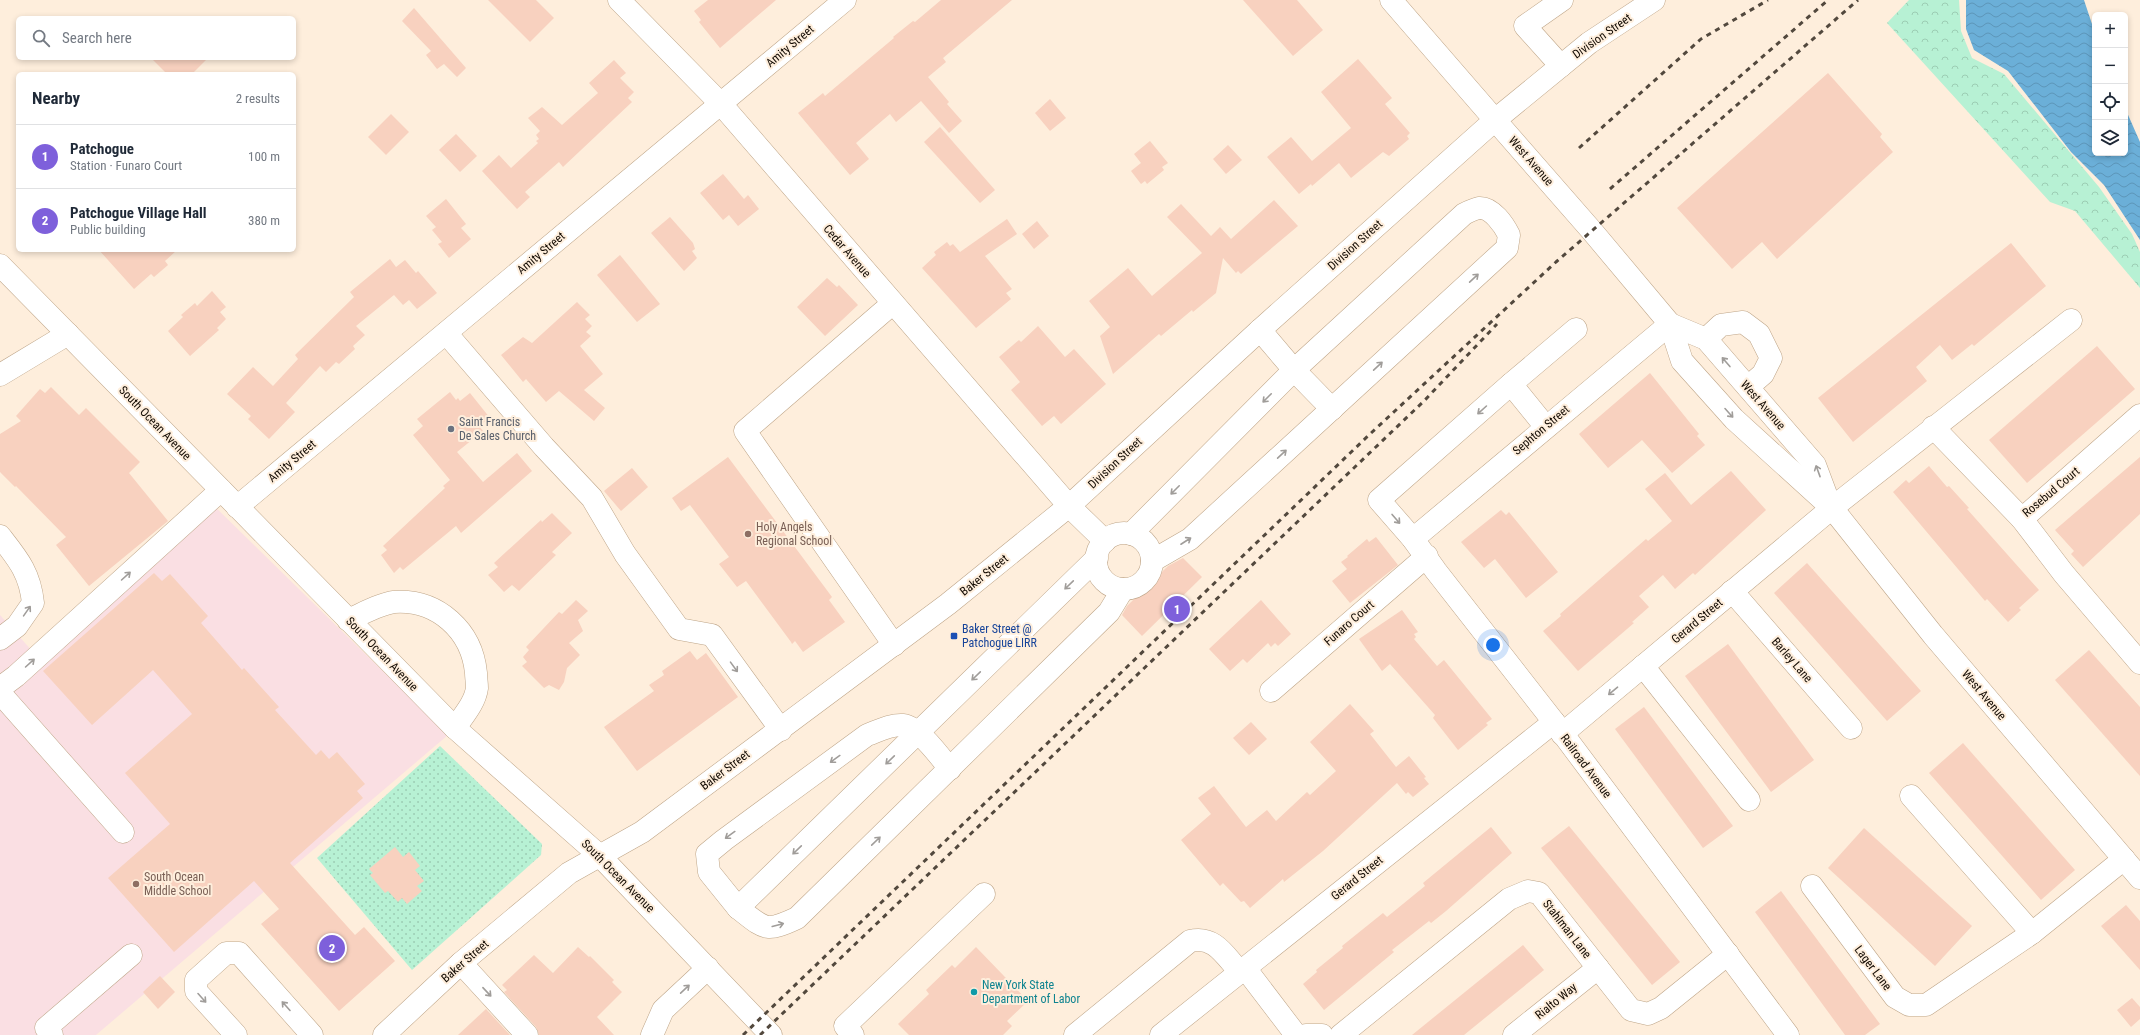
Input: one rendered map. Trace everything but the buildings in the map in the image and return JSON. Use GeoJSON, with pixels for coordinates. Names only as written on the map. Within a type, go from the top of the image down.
{"type":"FeatureCollection","features":[{"type":"Feature","properties":{"kind":"street","name":"Cedar Avenue"},"geometry":{"type":"LineString","coordinates":[[619,0],[721,104],[892,304],[1069,506],[1101,550]]}},
{"type":"Feature","properties":{"kind":"street","name":"Amity Street"},"geometry":{"type":"LineString","coordinates":[[237,507],[845,0]]}},
{"type":"Feature","properties":{"kind":"street","name":"West Avenue"},"geometry":{"type":"LineString","coordinates":[[1391,0],[1592,231],[1670,324],[1682,361],[1734,419],[1832,508],[1932,635],[2134,868]]}},
{"type":"Feature","properties":{"kind":"street"},"geometry":{"type":"LineString","coordinates":[[1561,66],[1525,26],[1562,0]]}},
{"type":"Feature","properties":{"kind":"street","name":"Division Street"},"geometry":{"type":"LineString","coordinates":[[1069,506],[1260,330],[1495,120],[1589,43],[1654,0]]}},
{"type":"Feature","properties":{"kind":"street"},"geometry":{"type":"LineString","coordinates":[[1131,534],[1294,370],[1464,214],[1479,208],[1488,210],[1504,226],[1509,235],[1507,248],[1190,539],[1152,561]]}},
{"type":"Feature","properties":{"kind":"street","name":"South Ocean Avenue"},"geometry":{"type":"LineString","coordinates":[[0,265],[455,728],[600,856],[771,1035]]}},
{"type":"Feature","properties":{"kind":"street"},"geometry":{"type":"LineString","coordinates":[[892,304],[746,431],[894,645]]}},
{"type":"Feature","properties":{"kind":"street"},"geometry":{"type":"LineString","coordinates":[[1832,508],[2071,320]]}},
{"type":"Feature","properties":{"kind":"street"},"geometry":{"type":"LineString","coordinates":[[1706,339],[1721,325],[1743,322],[1759,334],[1771,358],[1763,374],[1748,387]]}},
{"type":"Feature","properties":{"kind":"street","name":"West Avenue"},"geometry":{"type":"LineString","coordinates":[[1670,324],[1706,339],[1815,465],[1832,508]]}},
{"type":"Feature","properties":{"kind":"street","name":"Sephton Street"},"geometry":{"type":"LineString","coordinates":[[1413,539],[1545,426],[1670,324]]}},
{"type":"Feature","properties":{"kind":"street"},"geometry":{"type":"LineString","coordinates":[[1545,426],[1511,384],[1576,329]]}},
{"type":"Feature","properties":{"kind":"street"},"geometry":{"type":"LineString","coordinates":[[1260,330],[1294,370],[1332,409]]}},
{"type":"Feature","properties":{"kind":"street"},"geometry":{"type":"LineString","coordinates":[[446,333],[544,447],[592,498],[625,554],[680,629],[712,635],[781,730]]}},
{"type":"Feature","properties":{"kind":"street"},"geometry":{"type":"LineString","coordinates":[[0,375],[68,334]]}},
{"type":"Feature","properties":{"kind":"street","name":"Railroad Avenue"},"geometry":{"type":"LineString","coordinates":[[1511,384],[1379,500],[1427,556],[1436,571],[1558,728],[1788,1035]]}},
{"type":"Feature","properties":{"kind":"street","name":"Rosebud Court"},"geometry":{"type":"LineString","coordinates":[[1934,427],[2022,519],[2140,416]]}},
{"type":"Feature","properties":{"kind":"street"},"geometry":{"type":"LineString","coordinates":[[0,688],[16,676],[221,490]]}},
{"type":"Feature","properties":{"kind":"street","name":"Baker Street"},"geometry":{"type":"LineString","coordinates":[[384,1035],[461,963],[569,873],[642,832],[781,730],[894,645],[1069,506]]}},
{"type":"Feature","properties":{"kind":"street","name":"Gerard Street"},"geometry":{"type":"LineString","coordinates":[[1161,1035],[1242,970],[1558,728],[1643,666],[1832,508]]}},
{"type":"Feature","properties":{"kind":"street"},"geometry":{"type":"LineString","coordinates":[[2022,519],[2064,574],[2140,663]]}},
{"type":"Feature","properties":{"kind":"street"},"geometry":{"type":"LineString","coordinates":[[738,908],[918,732],[1101,550],[1117,535],[1131,534],[1146,544],[1152,561],[1151,570],[1144,581],[1132,588],[1123,589],[1114,587],[1100,575],[1097,567],[1101,550]]}},
{"type":"Feature","properties":{"kind":"street"},"geometry":{"type":"LineString","coordinates":[[0,536],[23,566],[31,586],[33,603],[16,626],[0,639]]}},
{"type":"Feature","properties":{"kind":"street","name":"Funaro Court"},"geometry":{"type":"LineString","coordinates":[[1271,691],[1427,556]]}},
{"type":"Feature","properties":{"kind":"street"},"geometry":{"type":"LineString","coordinates":[[950,768],[918,732],[904,724],[890,726],[867,735],[707,854],[709,872],[738,908],[763,928],[778,927],[797,918],[950,768],[1109,612],[1123,589]]}},
{"type":"Feature","properties":{"kind":"street","name":"Barley Lane"},"geometry":{"type":"LineString","coordinates":[[1732,591],[1852,728]]}},
{"type":"Feature","properties":{"kind":"street"},"geometry":{"type":"LineString","coordinates":[[348,620],[394,602],[420,605],[439,612],[457,627],[470,646],[475,667],[477,688],[471,705],[455,728]]}},
{"type":"Feature","properties":{"kind":"street"},"geometry":{"type":"LineString","coordinates":[[1643,666],[1749,800]]}},
{"type":"Feature","properties":{"kind":"street"},"geometry":{"type":"LineString","coordinates":[[0,693],[123,832]]}},
{"type":"Feature","properties":{"kind":"street"},"geometry":{"type":"LineString","coordinates":[[1911,796],[2032,933]]}},
{"type":"Feature","properties":{"kind":"street","name":"Lager Lane"},"geometry":{"type":"LineString","coordinates":[[1812,886],[1894,997],[1909,1005],[1926,1005],[2032,933],[2134,868]]}},
{"type":"Feature","properties":{"kind":"street","name":"Stahlman Lane"},"geometry":{"type":"LineString","coordinates":[[1341,1035],[1509,899],[1528,891],[1539,893],[1631,1010],[1648,1014],[1661,1008],[1728,954]]}},
{"type":"Feature","properties":{"kind":"street"},"geometry":{"type":"LineString","coordinates":[[853,1035],[845,1026],[984,894]]}},
{"type":"Feature","properties":{"kind":"street"},"geometry":{"type":"LineString","coordinates":[[1075,1035],[1190,941],[1199,939],[1210,941],[1242,970],[1296,1035]]}},
{"type":"Feature","properties":{"kind":"street"},"geometry":{"type":"LineString","coordinates":[[236,1035],[196,991],[196,980],[226,953],[239,953],[312,1035]]}},
{"type":"Feature","properties":{"kind":"street"},"geometry":{"type":"LineString","coordinates":[[52,1035],[46,1028],[131,955]]}},
{"type":"Feature","properties":{"kind":"street"},"geometry":{"type":"LineString","coordinates":[[461,963],[527,1035]]}},
{"type":"Feature","properties":{"kind":"street"},"geometry":{"type":"LineString","coordinates":[[652,1035],[663,1010],[708,968]]}},
{"type":"Feature","properties":{"kind":"street","name":"Rialto Way"},"geometry":{"type":"LineString","coordinates":[[1514,1035],[1598,968]]}},
{"type":"Feature","properties":{"kind":"street"},"geometry":{"type":"LineString","coordinates":[[1306,1035],[1322,1035]]}},
{"type":"Feature","properties":{"kind":"shaded area","name":"South Ocean Middle School"},"geometry":{"type":"Polygon","coordinates":[[[204,496],[448,735],[96,1035],[0,1035],[0,615],[33,652],[204,496]]]}},
{"type":"Feature","properties":{"kind":"green space"},"geometry":{"type":"Polygon","coordinates":[[[1909,0],[1959,0],[1961,31],[1972,58],[2004,74],[2099,187],[2132,234],[2140,252],[2140,288],[2075,211],[2050,202],[1887,23],[1909,0]]]}},
{"type":"Feature","properties":{"kind":"green space"},"geometry":{"type":"Polygon","coordinates":[[[440,746],[542,844],[541,855],[412,970],[317,858],[440,746]]]}},
{"type":"Feature","properties":{"kind":"water"},"geometry":{"type":"Polygon","coordinates":[[[1966,0],[2084,0],[2092,24],[2092,156],[2128,156],[2128,115],[2140,142],[2140,240],[2104,185],[2071,152],[2008,71],[1974,50],[1966,29],[1966,0]]]}},
{"type":"Feature","properties":{"kind":"railway"},"geometry":{"type":"LineString","coordinates":[[1579,148],[1701,39],[1768,0]]}},
{"type":"Feature","properties":{"kind":"railway"},"geometry":{"type":"LineString","coordinates":[[1610,189],[1828,0]]}},
{"type":"Feature","properties":{"kind":"railway"},"geometry":{"type":"LineString","coordinates":[[743,1035],[1370,434],[1556,262],[1858,0]]}},
{"type":"Feature","properties":{"kind":"railway"},"geometry":{"type":"LineString","coordinates":[[760,1035],[1424,401],[1497,324]]}},
{"type":"Feature","properties":{"kind":"place","name":"Saint Francis De Sales Church"},"geometry":{"type":"Point","coordinates":[451,429]}},
{"type":"Feature","properties":{"kind":"place","name":"Holy Angels Regional School"},"geometry":{"type":"Point","coordinates":[748,534]}},
{"type":"Feature","properties":{"kind":"place","name":"Patchogue"},"geometry":{"type":"Point","coordinates":[1177,609]}},
{"type":"Feature","properties":{"kind":"place","name":"Baker Street @ Patchogue LIRR"},"geometry":{"type":"Point","coordinates":[954,636]}},
{"type":"Feature","properties":{"kind":"place","name":"South Ocean Middle School"},"geometry":{"type":"Point","coordinates":[136,884]}},
{"type":"Feature","properties":{"kind":"place","name":"Patchogue Village Hall"},"geometry":{"type":"Point","coordinates":[332,948]}},
{"type":"Feature","properties":{"kind":"place","name":"New York State Department of Labor"},"geometry":{"type":"Point","coordinates":[974,992]}}]}
